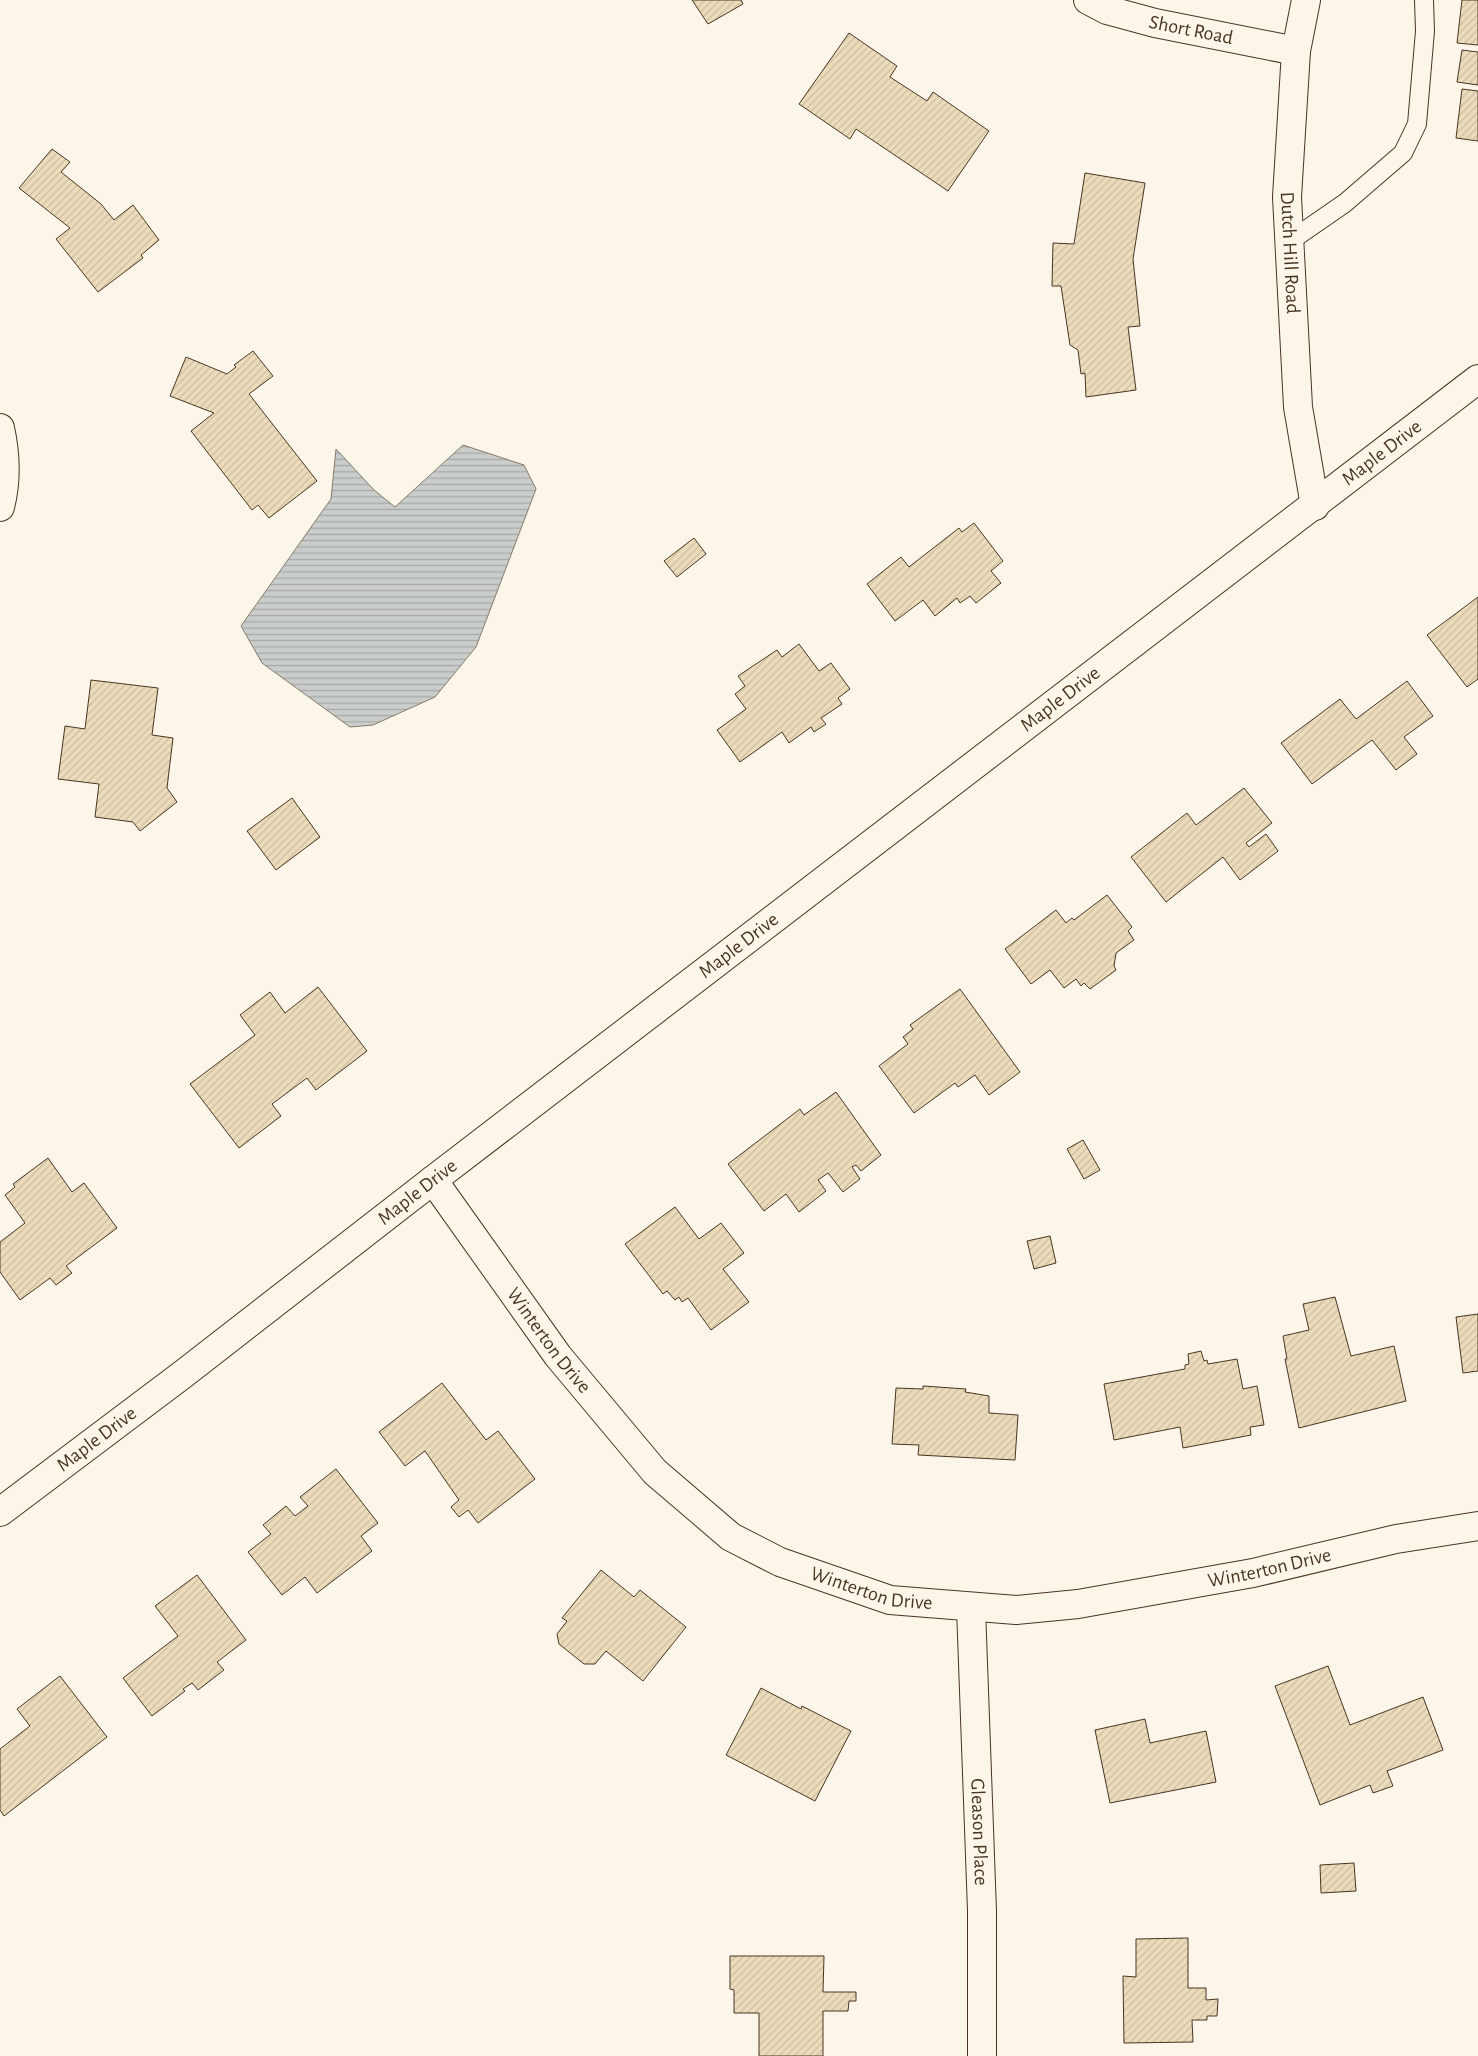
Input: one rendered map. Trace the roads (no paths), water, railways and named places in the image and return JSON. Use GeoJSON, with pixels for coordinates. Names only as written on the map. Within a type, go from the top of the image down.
{"type":"FeatureCollection","features":[{"type":"Feature","properties":{"kind":"street","name":"Short Road"},"geometry":{"type":"LineString","coordinates":[[1088,0],[1107,10],[1155,23],[1296,51]]}},
{"type":"Feature","properties":{"kind":"street","name":"Dutch Hill Road"},"geometry":{"type":"LineString","coordinates":[[1306,0],[1296,51],[1288,197],[1298,407],[1315,506]]}},
{"type":"Feature","properties":{"kind":"street","name":"Maple Drive"},"geometry":{"type":"LineString","coordinates":[[0,1512],[182,1376],[433,1180],[1315,506],[1478,379]]}},
{"type":"Feature","properties":{"kind":"street"},"geometry":{"type":"LineString","coordinates":[[0,428],[6,452],[5,490],[0,507]]}},
{"type":"Feature","properties":{"kind":"street","name":"Winterton Drive"},"geometry":{"type":"LineString","coordinates":[[433,1180],[558,1356],[655,1472],[732,1537],[780,1562],[890,1600],[971,1608],[1016,1610],[1078,1604],[1253,1574],[1396,1539],[1478,1526]]}},
{"type":"Feature","properties":{"kind":"street","name":"Gleason Place"},"geometry":{"type":"LineString","coordinates":[[971,1608],[982,1911],[982,2056]]}},
{"type":"Feature","properties":{"kind":"lane"},"geometry":{"type":"LineString","coordinates":[[1290,241],[1345,203],[1403,153],[1417,124],[1425,31],[1424,0]]}}]}
